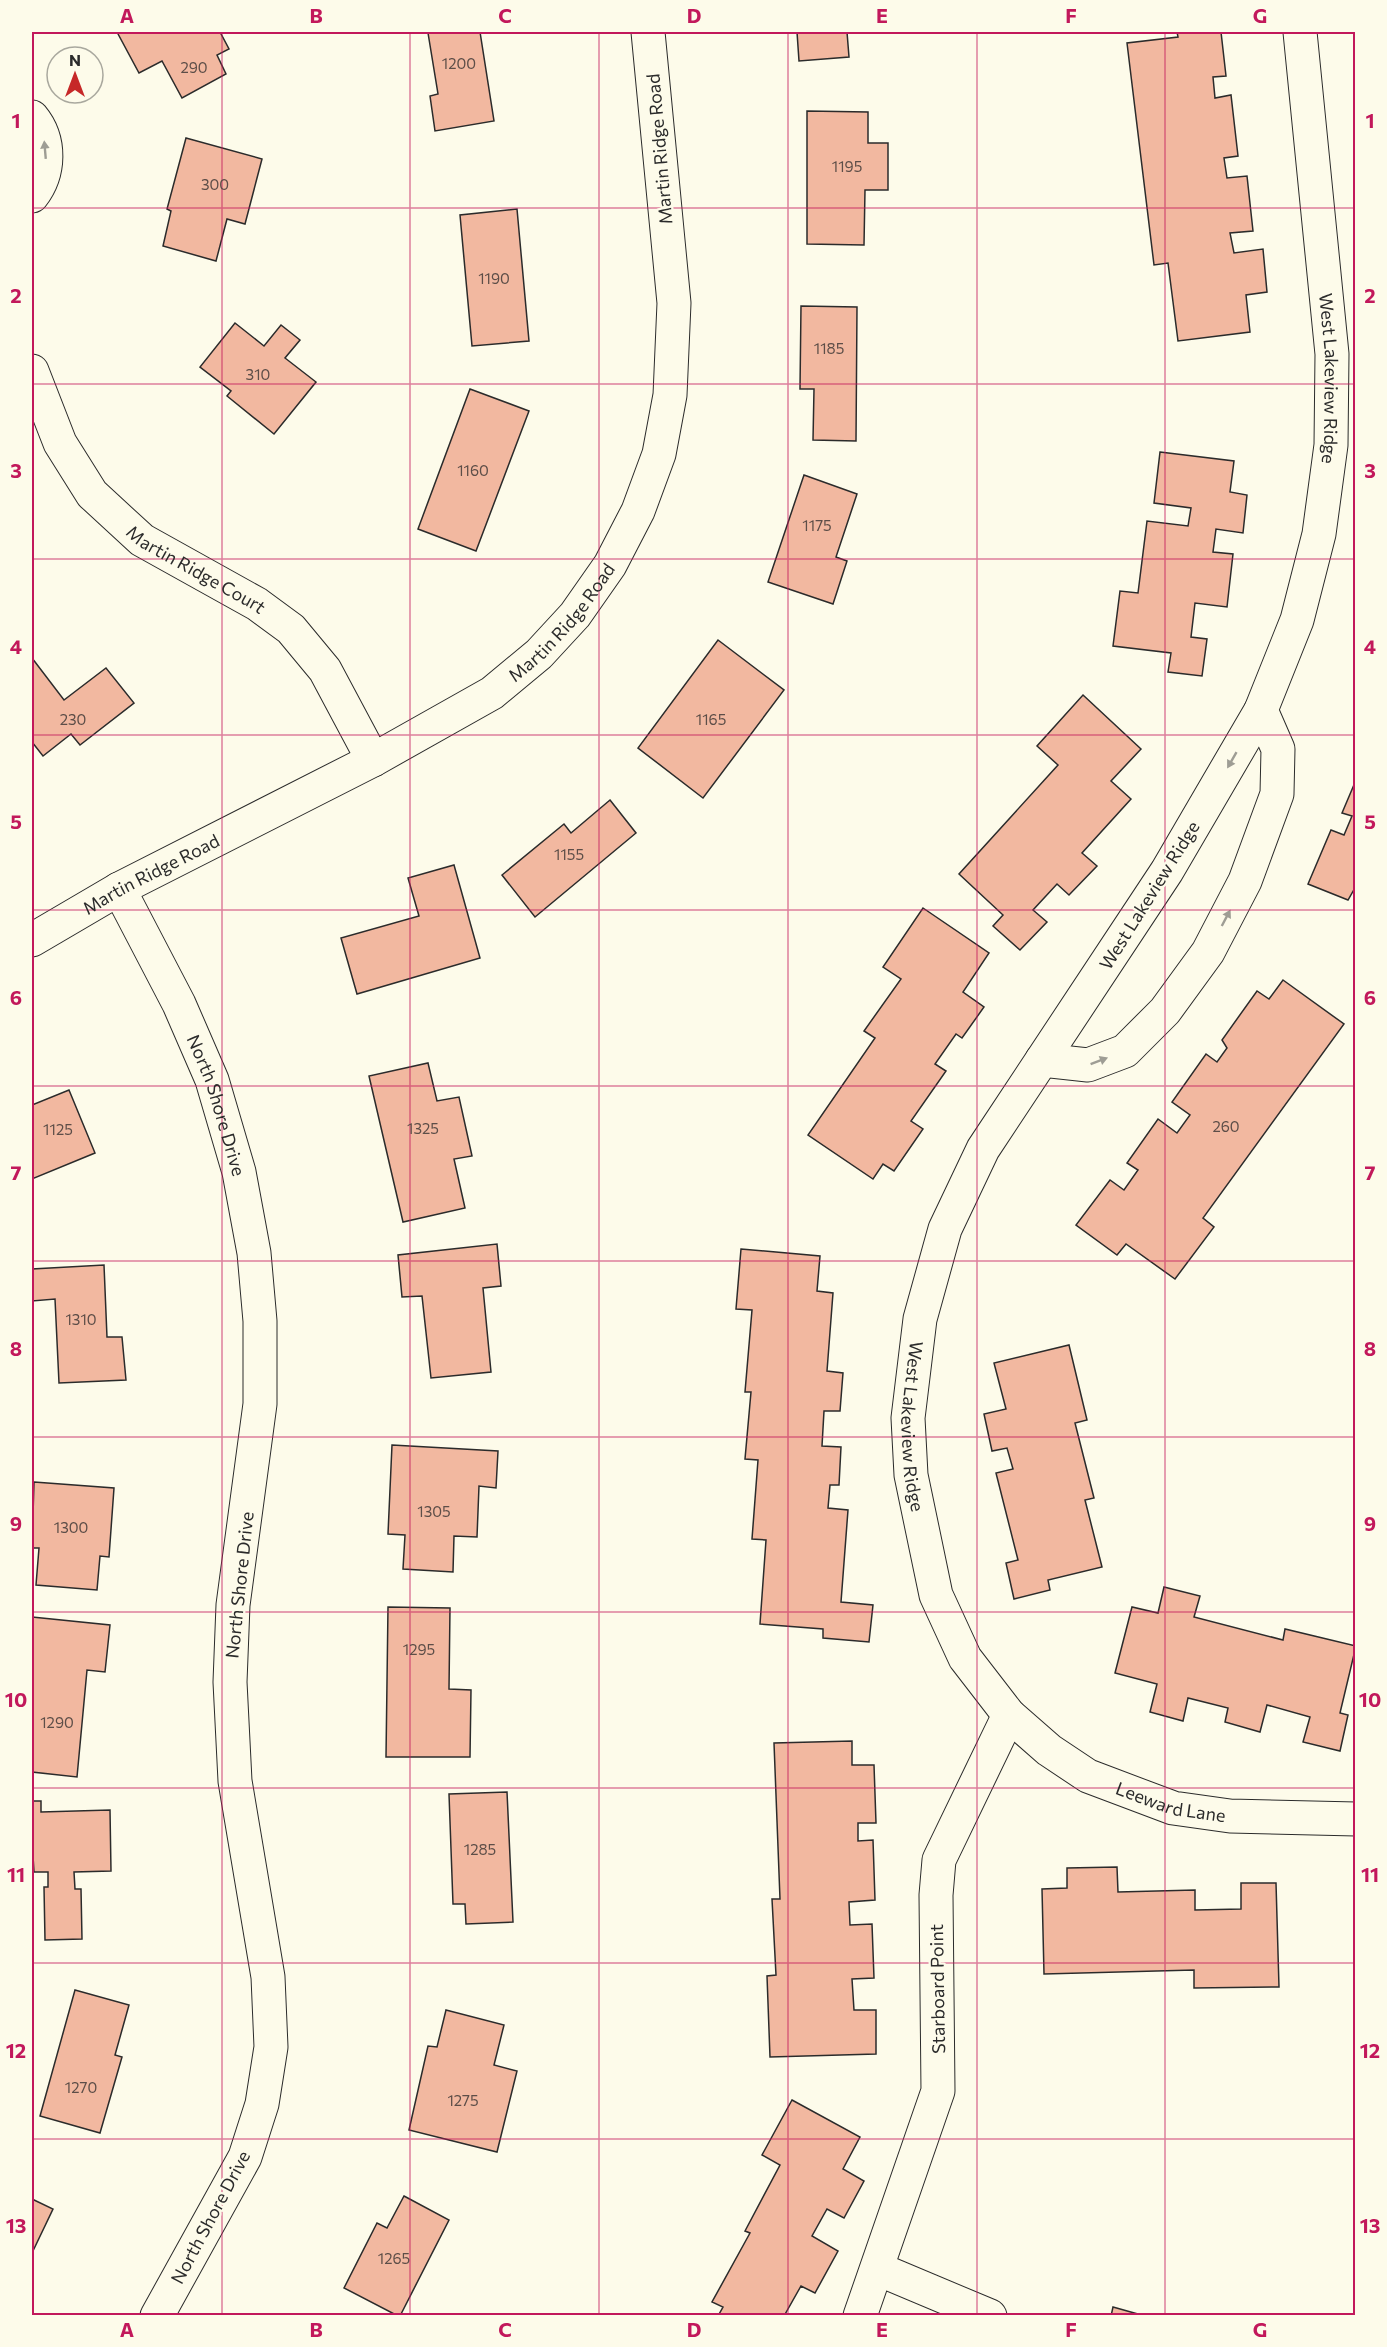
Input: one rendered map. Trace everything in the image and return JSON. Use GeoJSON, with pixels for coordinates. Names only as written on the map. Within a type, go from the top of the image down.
{"type":"FeatureCollection","features":[{"type":"Feature","properties":{"kind":"street","name":"Martin Ridge Road"},"geometry":{"type":"LineString","coordinates":[[32,940],[118,889],[373,760],[492,693],[539,654],[575,615],[610,565],[638,511],[659,454],[670,394],[674,303],[648,32]]}},
{"type":"Feature","properties":{"kind":"street","name":"West Lakeview Ridge"},"geometry":{"type":"LineString","coordinates":[[1010,1715],[965,1658],[936,1595],[911,1475],[908,1418],[920,1319],[945,1229],[983,1149],[1167,872],[1261,710],[1297,620],[1319,534],[1344,353],[1300,32]]}},
{"type":"Feature","properties":{"kind":"street"},"geometry":{"type":"LineString","coordinates":[[32,117],[45,143],[46,165],[39,186],[32,196]]}},
{"type":"Feature","properties":{"kind":"street","name":"Martin Ridge Court"},"geometry":{"type":"LineString","coordinates":[[32,371],[60,443],[92,494],[142,540],[257,604],[291,629],[325,670],[373,760]]}},
{"type":"Feature","properties":{"kind":"street"},"geometry":{"type":"LineString","coordinates":[[1042,1060],[1088,1065],[1125,1051],[1165,1011],[1208,952],[1245,881],[1277,795],[1278,749],[1261,710]]}},
{"type":"Feature","properties":{"kind":"street","name":"North Shore Drive"},"geometry":{"type":"LineString","coordinates":[[118,889],[179,1004],[212,1080],[239,1172],[254,1253],[260,1321],[260,1404],[233,1605],[230,1682],[235,1781],[268,1977],[271,2047],[262,2104],[245,2157],[157,2316]]}},
{"type":"Feature","properties":{"kind":"street","name":"Leeward Lane"},"geometry":{"type":"LineString","coordinates":[[1010,1715],[1049,1750],[1088,1776],[1173,1808],[1230,1816],[1356,1819]]}},
{"type":"Feature","properties":{"kind":"street","name":"Starboard Point"},"geometry":{"type":"LineString","coordinates":[[860,2316],[938,2091],[936,1895],[939,1860],[1010,1715]]}},
{"type":"Feature","properties":{"kind":"street"},"geometry":{"type":"LineString","coordinates":[[878,2269],[990,2316]]}},
{"type":"Feature","properties":{"kind":"building"},"geometry":{"type":"Polygon","coordinates":[[[117,32],[220,32],[229,49],[217,55],[226,74],[182,98],[162,61],[139,73],[117,32]]]}},
{"type":"Feature","properties":{"kind":"building"},"geometry":{"type":"Polygon","coordinates":[[[480,32],[494,121],[435,131],[430,96],[438,94],[428,33],[480,32]]]}},
{"type":"Feature","properties":{"kind":"building"},"geometry":{"type":"Polygon","coordinates":[[[797,32],[847,32],[849,57],[799,61],[797,32]]]}},
{"type":"Feature","properties":{"kind":"building"},"geometry":{"type":"Polygon","coordinates":[[[1177,32],[1221,32],[1226,76],[1213,77],[1215,98],[1231,95],[1238,156],[1224,158],[1227,178],[1247,176],[1253,231],[1230,233],[1234,253],[1263,249],[1267,292],[1246,295],[1250,332],[1178,341],[1168,263],[1154,265],[1127,43],[1178,37],[1177,32]]]}},
{"type":"Feature","properties":{"kind":"building"},"geometry":{"type":"Polygon","coordinates":[[[807,111],[868,112],[868,143],[888,143],[888,190],[865,190],[864,245],[807,244],[807,111]]]}},
{"type":"Feature","properties":{"kind":"building"},"geometry":{"type":"Polygon","coordinates":[[[186,138],[262,159],[245,224],[227,219],[216,261],[163,246],[171,211],[167,209],[186,138]]]}},
{"type":"Feature","properties":{"kind":"building"},"geometry":{"type":"Polygon","coordinates":[[[517,209],[529,341],[472,346],[460,215],[517,209]]]}},
{"type":"Feature","properties":{"kind":"building"},"geometry":{"type":"Polygon","coordinates":[[[801,306],[857,307],[856,441],[813,440],[814,389],[800,389],[801,306]]]}},
{"type":"Feature","properties":{"kind":"building"},"geometry":{"type":"Polygon","coordinates":[[[235,323],[264,346],[281,325],[300,340],[285,358],[316,382],[274,434],[227,396],[231,391],[200,367],[235,323]]]}},
{"type":"Feature","properties":{"kind":"building"},"geometry":{"type":"Polygon","coordinates":[[[470,389],[529,411],[476,551],[418,529],[470,389]]]}},
{"type":"Feature","properties":{"kind":"building"},"geometry":{"type":"Polygon","coordinates":[[[1160,452],[1234,461],[1230,492],[1247,495],[1243,533],[1216,529],[1213,552],[1233,554],[1227,607],[1195,603],[1191,637],[1207,639],[1202,676],[1168,672],[1171,653],[1113,646],[1120,591],[1138,593],[1147,521],[1188,526],[1191,508],[1154,503],[1160,452]]]}},
{"type":"Feature","properties":{"kind":"building"},"geometry":{"type":"Polygon","coordinates":[[[804,475],[857,494],[836,557],[847,561],[833,604],[768,582],[804,475]]]}},
{"type":"Feature","properties":{"kind":"building"},"geometry":{"type":"Polygon","coordinates":[[[718,640],[784,690],[703,798],[638,748],[718,640]]]}},
{"type":"Feature","properties":{"kind":"building"},"geometry":{"type":"Polygon","coordinates":[[[32,658],[64,700],[106,668],[134,703],[80,745],[71,734],[43,756],[32,742],[32,658]]]}},
{"type":"Feature","properties":{"kind":"building"},"geometry":{"type":"Polygon","coordinates":[[[1083,695],[1141,749],[1111,781],[1131,799],[1082,853],[1097,866],[1069,895],[1057,884],[1033,910],[1047,922],[1020,950],[993,926],[1003,915],[959,874],[1058,765],[1037,746],[1083,695]]]}},
{"type":"Feature","properties":{"kind":"building"},"geometry":{"type":"Polygon","coordinates":[[[1356,780],[1356,886],[1348,900],[1308,884],[1331,830],[1344,835],[1352,816],[1342,813],[1356,780]]]}},
{"type":"Feature","properties":{"kind":"building"},"geometry":{"type":"Polygon","coordinates":[[[610,800],[636,833],[535,917],[502,875],[564,824],[571,833],[610,800]]]}},
{"type":"Feature","properties":{"kind":"building"},"geometry":{"type":"Polygon","coordinates":[[[454,865],[480,958],[357,994],[341,938],[419,916],[408,878],[454,865]]]}},
{"type":"Feature","properties":{"kind":"building"},"geometry":{"type":"Polygon","coordinates":[[[923,908],[989,953],[963,992],[984,1007],[962,1038],[956,1034],[935,1064],[946,1071],[911,1121],[923,1129],[894,1171],[883,1164],[873,1179],[808,1135],[875,1038],[864,1031],[901,979],[883,967],[923,908]]]}},
{"type":"Feature","properties":{"kind":"building"},"geometry":{"type":"Polygon","coordinates":[[[1283,980],[1344,1024],[1203,1218],[1214,1227],[1175,1279],[1126,1244],[1117,1255],[1076,1225],[1110,1180],[1124,1190],[1138,1170],[1127,1163],[1158,1119],[1177,1133],[1190,1115],[1172,1102],[1206,1054],[1217,1062],[1227,1048],[1222,1040],[1257,991],[1269,999],[1283,980]]]}},
{"type":"Feature","properties":{"kind":"building"},"geometry":{"type":"Polygon","coordinates":[[[428,1063],[437,1101],[459,1097],[472,1156],[454,1159],[465,1208],[403,1222],[369,1076],[428,1063]]]}},
{"type":"Feature","properties":{"kind":"building"},"geometry":{"type":"Polygon","coordinates":[[[69,1090],[95,1153],[32,1179],[32,1105],[69,1090]]]}},
{"type":"Feature","properties":{"kind":"building"},"geometry":{"type":"Polygon","coordinates":[[[497,1244],[501,1286],[483,1288],[491,1372],[431,1378],[422,1296],[402,1297],[398,1255],[497,1244]]]}},
{"type":"Feature","properties":{"kind":"building"},"geometry":{"type":"Polygon","coordinates":[[[741,1249],[820,1256],[817,1291],[833,1293],[827,1371],[843,1373],[840,1411],[824,1411],[822,1446],[841,1447],[839,1485],[830,1485],[828,1508],[848,1510],[841,1602],[873,1605],[869,1642],[823,1638],[823,1629],[760,1624],[766,1540],[752,1539],[758,1460],[745,1459],[751,1392],[745,1392],[752,1310],[736,1309],[741,1249]]]}},
{"type":"Feature","properties":{"kind":"building"},"geometry":{"type":"Polygon","coordinates":[[[104,1265],[107,1337],[122,1337],[126,1380],[59,1383],[55,1299],[32,1301],[32,1269],[104,1265]]]}},
{"type":"Feature","properties":{"kind":"building"},"geometry":{"type":"Polygon","coordinates":[[[1069,1345],[1087,1420],[1075,1423],[1094,1498],[1085,1500],[1102,1567],[1048,1580],[1050,1590],[1014,1599],[1006,1563],[1018,1560],[996,1473],[1013,1469],[1007,1448],[992,1451],[984,1414],[1006,1409],[994,1363],[1069,1345]]]}},
{"type":"Feature","properties":{"kind":"building"},"geometry":{"type":"Polygon","coordinates":[[[392,1445],[498,1451],[496,1488],[479,1486],[477,1537],[454,1536],[453,1572],[403,1569],[405,1535],[388,1534],[392,1445]]]}},
{"type":"Feature","properties":{"kind":"building"},"geometry":{"type":"Polygon","coordinates":[[[34,1482],[114,1488],[109,1557],[100,1556],[97,1590],[36,1585],[39,1548],[32,1548],[34,1482]]]}},
{"type":"Feature","properties":{"kind":"building"},"geometry":{"type":"Polygon","coordinates":[[[1164,1587],[1200,1596],[1194,1617],[1283,1640],[1285,1629],[1356,1646],[1340,1713],[1348,1715],[1340,1751],[1303,1742],[1310,1717],[1267,1705],[1260,1732],[1225,1722],[1228,1708],[1188,1698],[1183,1721],[1150,1712],[1157,1684],[1115,1673],[1132,1607],[1158,1613],[1164,1587]]]}},
{"type":"Feature","properties":{"kind":"building"},"geometry":{"type":"Polygon","coordinates":[[[388,1607],[450,1608],[449,1689],[471,1690],[470,1757],[386,1757],[388,1607]]]}},
{"type":"Feature","properties":{"kind":"building"},"geometry":{"type":"Polygon","coordinates":[[[32,1617],[110,1625],[105,1672],[87,1670],[77,1777],[32,1772],[32,1617]]]}},
{"type":"Feature","properties":{"kind":"building"},"geometry":{"type":"Polygon","coordinates":[[[852,1741],[852,1765],[874,1765],[876,1823],[858,1823],[858,1841],[873,1840],[875,1900],[849,1902],[850,1925],[872,1924],[874,1978],[852,1979],[854,2010],[876,2010],[876,2054],[770,2057],[767,1976],[776,1975],[772,1899],[780,1899],[774,1743],[852,1741]]]}},
{"type":"Feature","properties":{"kind":"building"},"geometry":{"type":"Polygon","coordinates":[[[507,1792],[513,1922],[466,1924],[465,1904],[453,1904],[449,1794],[507,1792]]]}},
{"type":"Feature","properties":{"kind":"building"},"geometry":{"type":"Polygon","coordinates":[[[32,1801],[41,1801],[41,1812],[110,1810],[111,1871],[74,1872],[75,1889],[81,1889],[82,1939],[45,1940],[44,1887],[48,1887],[48,1872],[34,1872],[32,1801]]]}},
{"type":"Feature","properties":{"kind":"building"},"geometry":{"type":"Polygon","coordinates":[[[1117,1867],[1118,1892],[1195,1890],[1195,1910],[1241,1909],[1241,1883],[1276,1883],[1279,1987],[1194,1988],[1194,1970],[1044,1974],[1042,1889],[1067,1888],[1067,1868],[1117,1867]]]}},
{"type":"Feature","properties":{"kind":"building"},"geometry":{"type":"Polygon","coordinates":[[[75,1990],[129,2005],[115,2055],[122,2057],[100,2133],[40,2116],[75,1990]]]}},
{"type":"Feature","properties":{"kind":"building"},"geometry":{"type":"Polygon","coordinates":[[[446,2010],[504,2025],[494,2065],[517,2071],[497,2152],[409,2130],[428,2046],[437,2047],[446,2010]]]}},
{"type":"Feature","properties":{"kind":"building"},"geometry":{"type":"Polygon","coordinates":[[[792,2100],[860,2137],[843,2169],[864,2181],[844,2218],[827,2209],[812,2236],[838,2251],[815,2293],[801,2286],[784,2316],[718,2316],[723,2307],[712,2302],[750,2233],[745,2231],[780,2165],[762,2155],[792,2100]]]}},
{"type":"Feature","properties":{"kind":"building"},"geometry":{"type":"Polygon","coordinates":[[[404,2196],[449,2220],[398,2316],[344,2288],[377,2223],[387,2228],[404,2196]]]}},
{"type":"Feature","properties":{"kind":"building"},"geometry":{"type":"Polygon","coordinates":[[[32,2199],[53,2209],[32,2253],[32,2199]]]}},
{"type":"Feature","properties":{"kind":"building"},"geometry":{"type":"Polygon","coordinates":[[[1113,2307],[1145,2316],[1111,2316],[1113,2307]]]}}]}
